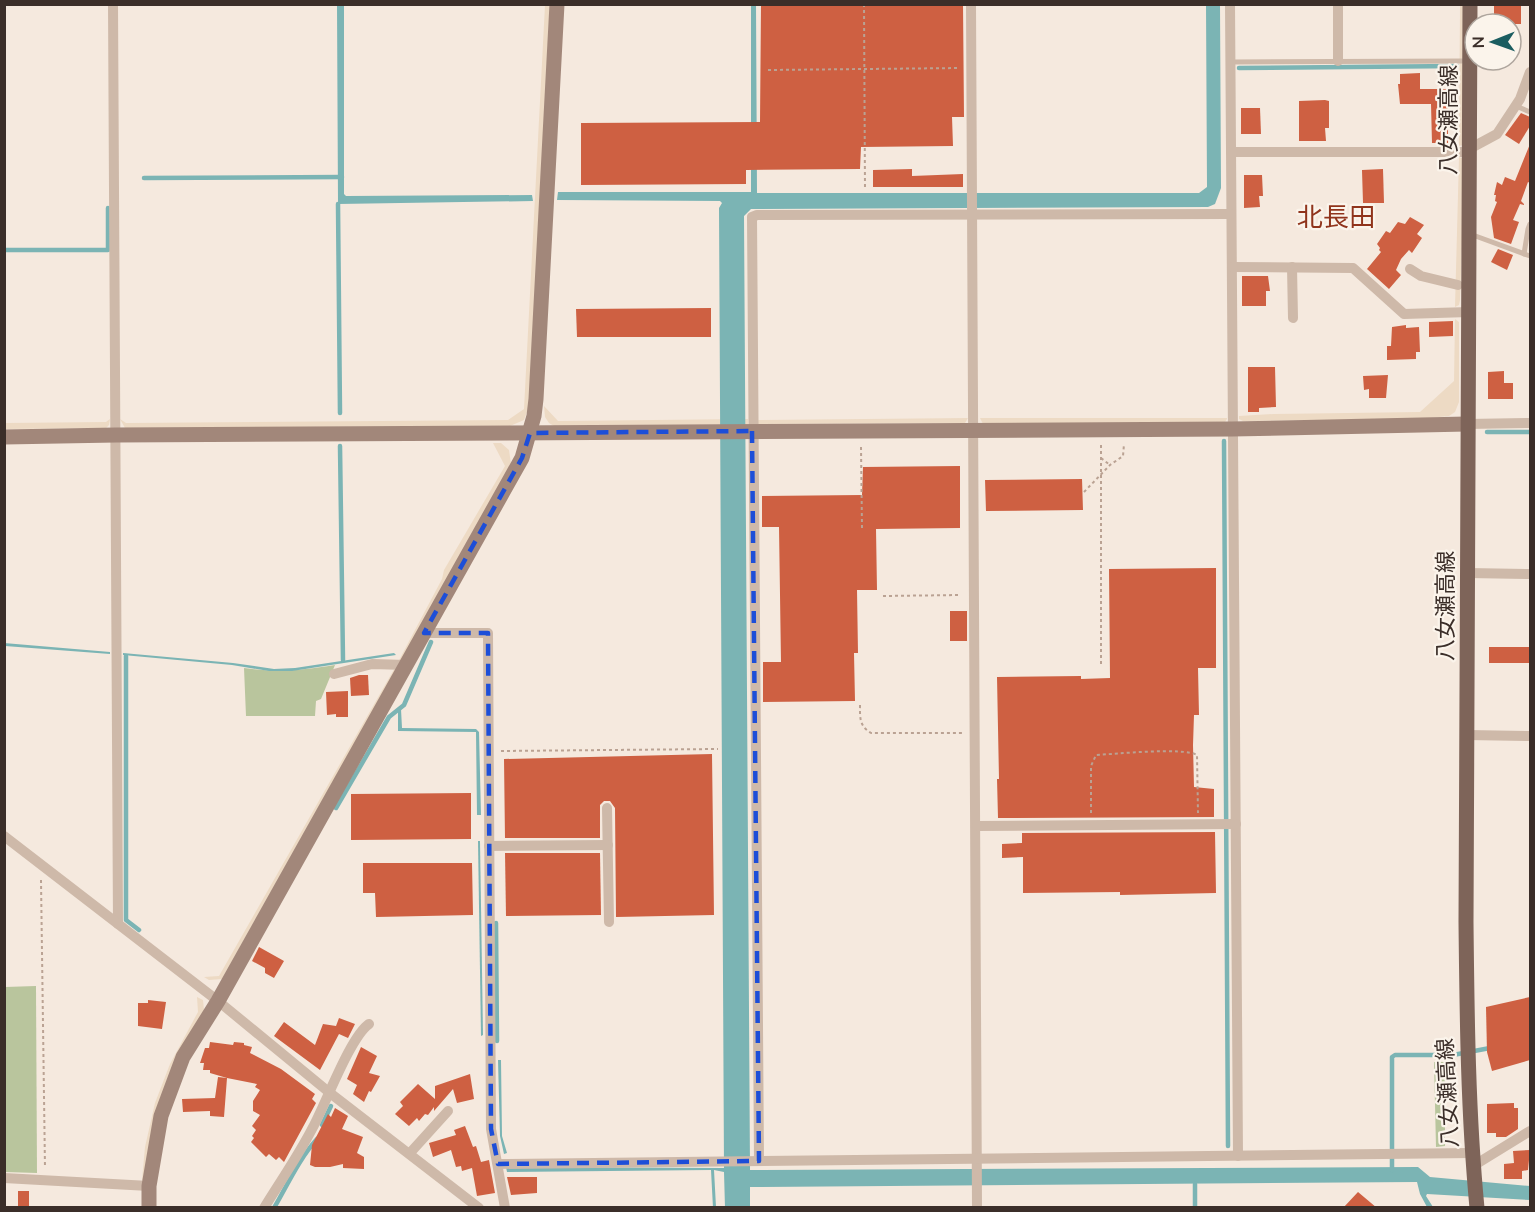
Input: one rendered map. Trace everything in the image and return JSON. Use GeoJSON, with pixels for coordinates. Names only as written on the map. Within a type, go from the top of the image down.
{"type":"FeatureCollection","features":[{"type":"Feature","properties":{"kind":"main road","name":"八女瀬高線"},"geometry":{"type":"LineString","coordinates":[[1470,4],[1467,1045],[1477,1208]]}},
{"type":"Feature","properties":{"kind":"street"},"geometry":{"type":"LineString","coordinates":[[113,4],[118,924]]}},
{"type":"Feature","properties":{"kind":"street"},"geometry":{"type":"LineString","coordinates":[[149,1208],[149,1186],[161,1116],[183,1057],[218,1000],[522,458],[536,399],[557,4]]}},
{"type":"Feature","properties":{"kind":"street"},"geometry":{"type":"LineString","coordinates":[[971,4],[978,1208]]}},
{"type":"Feature","properties":{"kind":"street"},"geometry":{"type":"LineString","coordinates":[[1230,4],[1238,1156]]}},
{"type":"Feature","properties":{"kind":"street"},"geometry":{"type":"LineString","coordinates":[[1338,4],[1338,61]]}},
{"type":"Feature","properties":{"kind":"street"},"geometry":{"type":"LineString","coordinates":[[1231,152],[1471,150],[1497,134],[1516,106],[1530,72]]}},
{"type":"Feature","properties":{"kind":"street"},"geometry":{"type":"LineString","coordinates":[[759,1161],[750,431],[752,217],[758,215],[1232,214]]}},
{"type":"Feature","properties":{"kind":"street"},"geometry":{"type":"LineString","coordinates":[[1232,267],[1353,268],[1404,314],[1468,312]]}},
{"type":"Feature","properties":{"kind":"street"},"geometry":{"type":"LineString","coordinates":[[1292,267],[1293,318]]}},
{"type":"Feature","properties":{"kind":"street"},"geometry":{"type":"LineString","coordinates":[[1410,268],[1421,276],[1458,285]]}},
{"type":"Feature","properties":{"kind":"street"},"geometry":{"type":"LineString","coordinates":[[4,437],[1232,429],[1530,423]]}},
{"type":"Feature","properties":{"kind":"street"},"geometry":{"type":"LineString","coordinates":[[1468,573],[1530,574]]}},
{"type":"Feature","properties":{"kind":"street"},"geometry":{"type":"LineString","coordinates":[[424,633],[488,633],[491,1129],[505,1208]]}},
{"type":"Feature","properties":{"kind":"street"},"geometry":{"type":"LineString","coordinates":[[334,674],[372,664],[406,665]]}},
{"type":"Feature","properties":{"kind":"street"},"geometry":{"type":"LineString","coordinates":[[1467,735],[1530,736]]}},
{"type":"Feature","properties":{"kind":"street"},"geometry":{"type":"LineString","coordinates":[[607,808],[609,922]]}},
{"type":"Feature","properties":{"kind":"street"},"geometry":{"type":"LineString","coordinates":[[976,826],[1236,824]]}},
{"type":"Feature","properties":{"kind":"street"},"geometry":{"type":"LineString","coordinates":[[4,836],[218,1000],[330,1093],[479,1208]]}},
{"type":"Feature","properties":{"kind":"street"},"geometry":{"type":"LineString","coordinates":[[489,846],[608,845]]}},
{"type":"Feature","properties":{"kind":"street"},"geometry":{"type":"LineString","coordinates":[[264,1208],[312,1131],[352,1046],[363,1028],[369,1024]]}},
{"type":"Feature","properties":{"kind":"street"},"geometry":{"type":"LineString","coordinates":[[410,1153],[448,1111]]}},
{"type":"Feature","properties":{"kind":"street"},"geometry":{"type":"LineString","coordinates":[[498,1164],[1238,1156],[1473,1160],[1530,1131]]}},
{"type":"Feature","properties":{"kind":"street"},"geometry":{"type":"LineString","coordinates":[[4,1178],[149,1186]]}},
{"type":"Feature","properties":{"kind":"lane"},"geometry":{"type":"LineString","coordinates":[[1231,62],[1462,61]]}},
{"type":"Feature","properties":{"kind":"lane"},"geometry":{"type":"LineString","coordinates":[[1516,106],[1530,111]]}},
{"type":"Feature","properties":{"kind":"lane"},"geometry":{"type":"LineString","coordinates":[[1470,234],[1527,255],[1530,224]]}},
{"type":"Feature","properties":{"kind":"path"},"geometry":{"type":"LineString","coordinates":[[864,4],[865,190]]}},
{"type":"Feature","properties":{"kind":"path"},"geometry":{"type":"LineString","coordinates":[[768,70],[972,68]]}},
{"type":"Feature","properties":{"kind":"path"},"geometry":{"type":"LineString","coordinates":[[1084,492],[1102,474],[1110,465],[1123,456],[1124,441],[1108,429],[1101,458],[1102,474],[1101,664]]}},
{"type":"Feature","properties":{"kind":"path"},"geometry":{"type":"LineString","coordinates":[[860,430],[862,528]]}},
{"type":"Feature","properties":{"kind":"path"},"geometry":{"type":"LineString","coordinates":[[1101,458],[1110,465]]}},
{"type":"Feature","properties":{"kind":"path"},"geometry":{"type":"LineString","coordinates":[[883,596],[974,595]]}},
{"type":"Feature","properties":{"kind":"path"},"geometry":{"type":"LineString","coordinates":[[860,705],[862,727],[871,733],[976,733]]}},
{"type":"Feature","properties":{"kind":"path"},"geometry":{"type":"LineString","coordinates":[[489,751],[717,748]]}},
{"type":"Feature","properties":{"kind":"path"},"geometry":{"type":"LineString","coordinates":[[1092,825],[1091,765],[1096,755],[1173,752],[1193,752],[1197,755],[1198,824]]}},
{"type":"Feature","properties":{"kind":"path"},"geometry":{"type":"LineString","coordinates":[[41,863],[45,1180]]}},
{"type":"Feature","properties":{"kind":"highlighted area"},"geometry":{"type":"Polygon","coordinates":[[[752,431],[759,1161],[498,1164],[491,1129],[488,633],[424,633],[522,458],[530,433],[752,431]]]}},
{"type":"Feature","properties":{"kind":"green space"},"geometry":{"type":"Polygon","coordinates":[[[335,665],[321,699],[316,701],[315,716],[246,716],[244,668],[290,670],[335,665]]]}},
{"type":"Feature","properties":{"kind":"green space"},"geometry":{"type":"Polygon","coordinates":[[[36,986],[37,1173],[5,1172],[5,987],[36,986]]]}},
{"type":"Feature","properties":{"kind":"green space"},"geometry":{"type":"Polygon","coordinates":[[[1434,1062],[1451,1062],[1445,1082],[1445,1146],[1436,1147],[1434,1062]]]}},
{"type":"Feature","properties":{"kind":"shaded area"},"geometry":{"type":"Polygon","coordinates":[[[1465,4],[1465,12],[1463,12],[1463,145],[1459,146],[1460,5],[1465,4]]]}},
{"type":"Feature","properties":{"kind":"shaded area"},"geometry":{"type":"Polygon","coordinates":[[[545,5],[550,5],[529,407],[524,420],[510,426],[125,428],[120,419],[126,423],[508,420],[524,409],[545,5]]]}},
{"type":"Feature","properties":{"kind":"shaded area"},"geometry":{"type":"Polygon","coordinates":[[[1459,157],[1462,158],[1464,187],[1460,300],[1459,305],[1455,307],[1459,157]]]}},
{"type":"Feature","properties":{"kind":"shaded area"},"geometry":{"type":"Polygon","coordinates":[[[1455,319],[1459,322],[1459,402],[1455,412],[1449,416],[1421,419],[1243,421],[1239,419],[1239,416],[1274,414],[1420,412],[1454,381],[1455,319]]]}},
{"type":"Feature","properties":{"kind":"shaded area"},"geometry":{"type":"Polygon","coordinates":[[[544,406],[558,421],[748,419],[748,425],[554,426],[545,417],[544,406]]]}},
{"type":"Feature","properties":{"kind":"shaded area"},"geometry":{"type":"Polygon","coordinates":[[[968,418],[965,423],[758,424],[756,420],[968,418]]]}},
{"type":"Feature","properties":{"kind":"shaded area"},"geometry":{"type":"Polygon","coordinates":[[[980,418],[1227,419],[1225,422],[983,424],[980,418]]]}},
{"type":"Feature","properties":{"kind":"shaded area"},"geometry":{"type":"Polygon","coordinates":[[[110,419],[106,428],[5,429],[4,423],[106,422],[110,419]]]}},
{"type":"Feature","properties":{"kind":"shaded area"},"geometry":{"type":"Polygon","coordinates":[[[493,443],[501,443],[509,450],[511,464],[222,979],[209,980],[204,977],[219,976],[397,664],[442,579],[444,570],[505,466],[493,443]]]}},
{"type":"Feature","properties":{"kind":"shaded area"},"geometry":{"type":"Polygon","coordinates":[[[197,997],[203,1000],[204,1010],[145,1180],[142,1180],[145,1147],[155,1103],[170,1064],[198,1012],[197,997]]]}},
{"type":"Feature","properties":{"kind":"water"},"geometry":{"type":"Polygon","coordinates":[[[756,4],[757,193],[1199,193],[1207,187],[1206,5],[1220,5],[1221,188],[1215,204],[1208,207],[751,209],[744,216],[750,1170],[1418,1167],[1430,1177],[1530,1186],[1530,1200],[1427,1194],[1433,1207],[1427,1207],[1417,1182],[750,1187],[750,1207],[725,1208],[724,1172],[714,1170],[716,1207],[713,1208],[711,1170],[507,1172],[506,1167],[724,1168],[719,208],[722,203],[720,201],[557,200],[558,192],[751,192],[751,5],[756,4]]]}},
{"type":"Feature","properties":{"kind":"water"},"geometry":{"type":"Polygon","coordinates":[[[337,5],[344,5],[344,194],[346,196],[532,195],[533,201],[338,204],[337,5]]]}},
{"type":"Feature","properties":{"kind":"water"},"geometry":{"type":"Polygon","coordinates":[[[4,643],[110,652],[110,654],[5,646],[4,643]]]}},
{"type":"Feature","properties":{"kind":"water"},"geometry":{"type":"Polygon","coordinates":[[[123,653],[274,669],[394,653],[396,655],[292,671],[269,671],[232,665],[123,655],[123,653]]]}},
{"type":"Feature","properties":{"kind":"water"},"geometry":{"type":"Polygon","coordinates":[[[401,709],[402,728],[476,729],[479,732],[481,815],[477,815],[476,732],[398,731],[398,710],[401,709]]]}},
{"type":"Feature","properties":{"kind":"water"},"geometry":{"type":"Polygon","coordinates":[[[478,841],[480,841],[483,1035],[481,1036],[478,841]]]}},
{"type":"Feature","properties":{"kind":"water"},"geometry":{"type":"Polygon","coordinates":[[[498,1060],[501,1060],[502,1136],[507,1153],[504,1154],[500,1136],[498,1060]]]}},
{"type":"Feature","properties":{"kind":"building"},"geometry":{"type":"Polygon","coordinates":[[[761,4],[963,4],[964,117],[952,117],[953,146],[861,147],[860,169],[746,170],[746,184],[581,185],[581,123],[760,122],[761,4]]]}},
{"type":"Feature","properties":{"kind":"building"},"geometry":{"type":"Polygon","coordinates":[[[1494,4],[1521,4],[1521,12],[1494,12],[1494,4]]]}},
{"type":"Feature","properties":{"kind":"building"},"geometry":{"type":"Polygon","coordinates":[[[1420,73],[1420,89],[1454,89],[1454,103],[1448,104],[1448,143],[1432,143],[1431,104],[1400,104],[1398,84],[1400,84],[1400,74],[1420,73]]]}},
{"type":"Feature","properties":{"kind":"building"},"geometry":{"type":"Polygon","coordinates":[[[1299,101],[1329,101],[1329,128],[1325,128],[1326,141],[1299,141],[1299,101]]]}},
{"type":"Feature","properties":{"kind":"building"},"geometry":{"type":"Polygon","coordinates":[[[1241,108],[1260,108],[1261,134],[1241,134],[1241,108]]]}},
{"type":"Feature","properties":{"kind":"building"},"geometry":{"type":"Polygon","coordinates":[[[1521,113],[1530,117],[1530,126],[1519,144],[1505,135],[1521,113]]]}},
{"type":"Feature","properties":{"kind":"building"},"geometry":{"type":"Polygon","coordinates":[[[1530,144],[1530,183],[1528,182],[1521,201],[1524,205],[1520,204],[1513,220],[1519,222],[1511,244],[1494,238],[1491,217],[1497,202],[1495,201],[1496,195],[1494,195],[1497,182],[1502,185],[1505,177],[1515,181],[1530,144]]]}},
{"type":"Feature","properties":{"kind":"building"},"geometry":{"type":"Polygon","coordinates":[[[912,169],[912,176],[963,174],[963,187],[873,187],[873,170],[912,169]]]}},
{"type":"Feature","properties":{"kind":"building"},"geometry":{"type":"Polygon","coordinates":[[[1383,169],[1384,203],[1363,203],[1362,170],[1383,169]]]}},
{"type":"Feature","properties":{"kind":"building"},"geometry":{"type":"Polygon","coordinates":[[[1244,175],[1262,175],[1263,196],[1259,196],[1260,207],[1244,208],[1244,175]]]}},
{"type":"Feature","properties":{"kind":"building"},"geometry":{"type":"Polygon","coordinates":[[[1410,217],[1424,225],[1417,234],[1422,238],[1412,253],[1409,250],[1401,259],[1396,270],[1401,275],[1389,289],[1367,269],[1381,252],[1377,244],[1386,231],[1390,233],[1398,222],[1405,224],[1410,217]]]}},
{"type":"Feature","properties":{"kind":"building"},"geometry":{"type":"Polygon","coordinates":[[[1498,249],[1513,255],[1507,270],[1491,262],[1498,249]]]}},
{"type":"Feature","properties":{"kind":"building"},"geometry":{"type":"Polygon","coordinates":[[[1242,276],[1268,276],[1270,291],[1266,291],[1266,306],[1242,306],[1242,276]]]}},
{"type":"Feature","properties":{"kind":"building"},"geometry":{"type":"Polygon","coordinates":[[[711,308],[711,337],[577,337],[576,309],[711,308]]]}},
{"type":"Feature","properties":{"kind":"building"},"geometry":{"type":"Polygon","coordinates":[[[1453,321],[1453,336],[1429,337],[1429,322],[1453,321]]]}},
{"type":"Feature","properties":{"kind":"building"},"geometry":{"type":"Polygon","coordinates":[[[1406,325],[1406,328],[1419,327],[1420,352],[1416,352],[1416,359],[1387,360],[1387,346],[1391,346],[1392,327],[1406,325]]]}},
{"type":"Feature","properties":{"kind":"building"},"geometry":{"type":"Polygon","coordinates":[[[1248,367],[1275,367],[1276,407],[1259,408],[1259,412],[1248,412],[1248,367]]]}},
{"type":"Feature","properties":{"kind":"building"},"geometry":{"type":"Polygon","coordinates":[[[1504,371],[1504,383],[1513,383],[1513,399],[1488,399],[1488,372],[1504,371]]]}},
{"type":"Feature","properties":{"kind":"building"},"geometry":{"type":"Polygon","coordinates":[[[1388,375],[1386,398],[1369,398],[1369,389],[1364,390],[1363,376],[1388,375]]]}},
{"type":"Feature","properties":{"kind":"building"},"geometry":{"type":"Polygon","coordinates":[[[960,466],[960,528],[876,529],[877,590],[857,590],[858,653],[854,653],[855,701],[763,702],[763,662],[781,662],[779,527],[762,527],[762,496],[862,495],[863,467],[960,466]]]}},
{"type":"Feature","properties":{"kind":"building"},"geometry":{"type":"Polygon","coordinates":[[[1082,479],[1083,510],[986,511],[985,480],[1082,479]]]}},
{"type":"Feature","properties":{"kind":"building"},"geometry":{"type":"Polygon","coordinates":[[[1216,568],[1216,668],[1198,668],[1199,715],[1194,715],[1193,745],[1194,787],[1214,789],[1214,817],[998,818],[997,677],[1110,678],[1109,569],[1216,568]]]}},
{"type":"Feature","properties":{"kind":"building"},"geometry":{"type":"Polygon","coordinates":[[[950,611],[967,611],[967,641],[950,641],[950,611]]]}},
{"type":"Feature","properties":{"kind":"building"},"geometry":{"type":"Polygon","coordinates":[[[1489,647],[1530,647],[1530,663],[1489,663],[1489,647]]]}},
{"type":"Feature","properties":{"kind":"building"},"geometry":{"type":"Polygon","coordinates":[[[368,675],[369,695],[351,696],[350,678],[368,675]]]}},
{"type":"Feature","properties":{"kind":"building"},"geometry":{"type":"Polygon","coordinates":[[[348,691],[348,717],[336,717],[336,714],[327,715],[326,692],[348,691]]]}},
{"type":"Feature","properties":{"kind":"building"},"geometry":{"type":"Polygon","coordinates":[[[712,754],[714,915],[616,917],[615,808],[610,801],[604,801],[600,805],[600,838],[505,838],[504,759],[712,754]]]}},
{"type":"Feature","properties":{"kind":"building"},"geometry":{"type":"Polygon","coordinates":[[[471,793],[471,839],[351,840],[351,794],[471,793]]]}},
{"type":"Feature","properties":{"kind":"building"},"geometry":{"type":"Polygon","coordinates":[[[1215,832],[1216,893],[1120,895],[1120,892],[1023,893],[1023,857],[1002,858],[1002,844],[1022,843],[1022,833],[1215,832]]]}},
{"type":"Feature","properties":{"kind":"building"},"geometry":{"type":"Polygon","coordinates":[[[505,853],[600,853],[601,915],[506,916],[505,853]]]}},
{"type":"Feature","properties":{"kind":"building"},"geometry":{"type":"Polygon","coordinates":[[[363,863],[472,863],[473,915],[376,917],[375,893],[363,893],[363,863]]]}},
{"type":"Feature","properties":{"kind":"building"},"geometry":{"type":"Polygon","coordinates":[[[259,947],[284,961],[274,978],[265,973],[265,968],[252,961],[259,947]]]}},
{"type":"Feature","properties":{"kind":"building"},"geometry":{"type":"Polygon","coordinates":[[[1530,997],[1530,1060],[1492,1071],[1487,1052],[1486,1007],[1530,997]]]}},
{"type":"Feature","properties":{"kind":"building"},"geometry":{"type":"Polygon","coordinates":[[[148,1000],[166,1002],[162,1029],[138,1026],[138,1003],[148,1003],[148,1000]]]}},
{"type":"Feature","properties":{"kind":"building"},"geometry":{"type":"Polygon","coordinates":[[[339,1018],[355,1024],[348,1038],[339,1034],[320,1070],[274,1036],[284,1022],[315,1045],[323,1024],[336,1026],[339,1018]]]}},
{"type":"Feature","properties":{"kind":"building"},"geometry":{"type":"Polygon","coordinates":[[[210,1042],[233,1045],[234,1042],[244,1043],[252,1047],[250,1053],[281,1069],[315,1094],[312,1099],[316,1103],[284,1162],[279,1157],[276,1160],[269,1154],[266,1157],[251,1142],[256,1130],[252,1126],[260,1115],[253,1111],[253,1101],[260,1090],[255,1087],[257,1084],[203,1070],[204,1063],[200,1063],[205,1048],[209,1048],[210,1042]]]}},
{"type":"Feature","properties":{"kind":"building"},"geometry":{"type":"Polygon","coordinates":[[[361,1047],[377,1056],[369,1073],[380,1076],[364,1102],[353,1094],[357,1085],[347,1079],[361,1047]]]}},
{"type":"Feature","properties":{"kind":"building"},"geometry":{"type":"Polygon","coordinates":[[[470,1074],[474,1099],[457,1103],[453,1089],[434,1111],[434,1107],[428,1115],[425,1114],[419,1121],[417,1118],[409,1126],[395,1114],[403,1106],[400,1102],[418,1084],[435,1099],[435,1086],[470,1074]]]}},
{"type":"Feature","properties":{"kind":"building"},"geometry":{"type":"Polygon","coordinates":[[[218,1077],[227,1078],[224,1117],[210,1116],[210,1111],[183,1112],[182,1099],[215,1098],[218,1077]]]}},
{"type":"Feature","properties":{"kind":"building"},"geometry":{"type":"Polygon","coordinates":[[[1514,1103],[1514,1108],[1518,1108],[1518,1129],[1506,1137],[1496,1137],[1496,1133],[1487,1133],[1487,1104],[1514,1103]]]}},
{"type":"Feature","properties":{"kind":"building"},"geometry":{"type":"Polygon","coordinates":[[[335,1108],[348,1116],[342,1129],[363,1137],[357,1153],[364,1157],[364,1169],[343,1168],[343,1164],[330,1167],[310,1165],[312,1145],[328,1114],[331,1117],[335,1108]]]}},
{"type":"Feature","properties":{"kind":"building"},"geometry":{"type":"Polygon","coordinates":[[[465,1126],[473,1147],[476,1146],[481,1162],[489,1160],[495,1193],[477,1196],[472,1168],[462,1171],[461,1166],[456,1167],[451,1150],[433,1157],[429,1143],[456,1135],[454,1130],[465,1126]]]}},
{"type":"Feature","properties":{"kind":"building"},"geometry":{"type":"Polygon","coordinates":[[[1530,1150],[1528,1170],[1522,1171],[1522,1179],[1504,1179],[1504,1164],[1514,1163],[1513,1151],[1530,1150]]]}},
{"type":"Feature","properties":{"kind":"building"},"geometry":{"type":"Polygon","coordinates":[[[507,1177],[537,1177],[537,1193],[511,1195],[507,1177]]]}},
{"type":"Feature","properties":{"kind":"building"},"geometry":{"type":"Polygon","coordinates":[[[18,1191],[29,1191],[29,1208],[18,1208],[18,1191]]]}},
{"type":"Feature","properties":{"kind":"building"},"geometry":{"type":"Polygon","coordinates":[[[1358,1192],[1377,1208],[1343,1208],[1358,1192]]]}},
{"type":"Feature","properties":{"kind":"waterway"},"geometry":{"type":"LineString","coordinates":[[1239,68],[1457,66]]}},
{"type":"Feature","properties":{"kind":"waterway"},"geometry":{"type":"LineString","coordinates":[[144,178],[342,177]]}},
{"type":"Feature","properties":{"kind":"waterway"},"geometry":{"type":"LineString","coordinates":[[338,204],[340,413]]}},
{"type":"Feature","properties":{"kind":"waterway"},"geometry":{"type":"LineString","coordinates":[[4,250],[108,250],[108,208]]}},
{"type":"Feature","properties":{"kind":"waterway"},"geometry":{"type":"LineString","coordinates":[[1487,432],[1530,432]]}},
{"type":"Feature","properties":{"kind":"waterway"},"geometry":{"type":"LineString","coordinates":[[1224,441],[1228,1146]]}},
{"type":"Feature","properties":{"kind":"waterway"},"geometry":{"type":"LineString","coordinates":[[340,446],[343,660]]}},
{"type":"Feature","properties":{"kind":"waterway"},"geometry":{"type":"LineString","coordinates":[[336,808],[389,717],[404,705],[431,642]]}},
{"type":"Feature","properties":{"kind":"waterway"},"geometry":{"type":"LineString","coordinates":[[126,656],[126,920],[139,930]]}},
{"type":"Feature","properties":{"kind":"waterway"},"geometry":{"type":"LineString","coordinates":[[496,923],[497,1041]]}},
{"type":"Feature","properties":{"kind":"waterway"},"geometry":{"type":"LineString","coordinates":[[1392,1170],[1392,1057],[1395,1055],[1453,1055],[1490,1048]]}},
{"type":"Feature","properties":{"kind":"waterway"},"geometry":{"type":"LineString","coordinates":[[322,1125],[331,1106]]}},
{"type":"Feature","properties":{"kind":"waterway"},"geometry":{"type":"LineString","coordinates":[[274,1208],[299,1163],[317,1139]]}},
{"type":"Feature","properties":{"kind":"waterway"},"geometry":{"type":"LineString","coordinates":[[1195,1184],[1195,1208]]}},
{"type":"Feature","properties":{"kind":"district","name":"北長田"},"geometry":{"type":"Point","coordinates":[1336,217]}}]}
